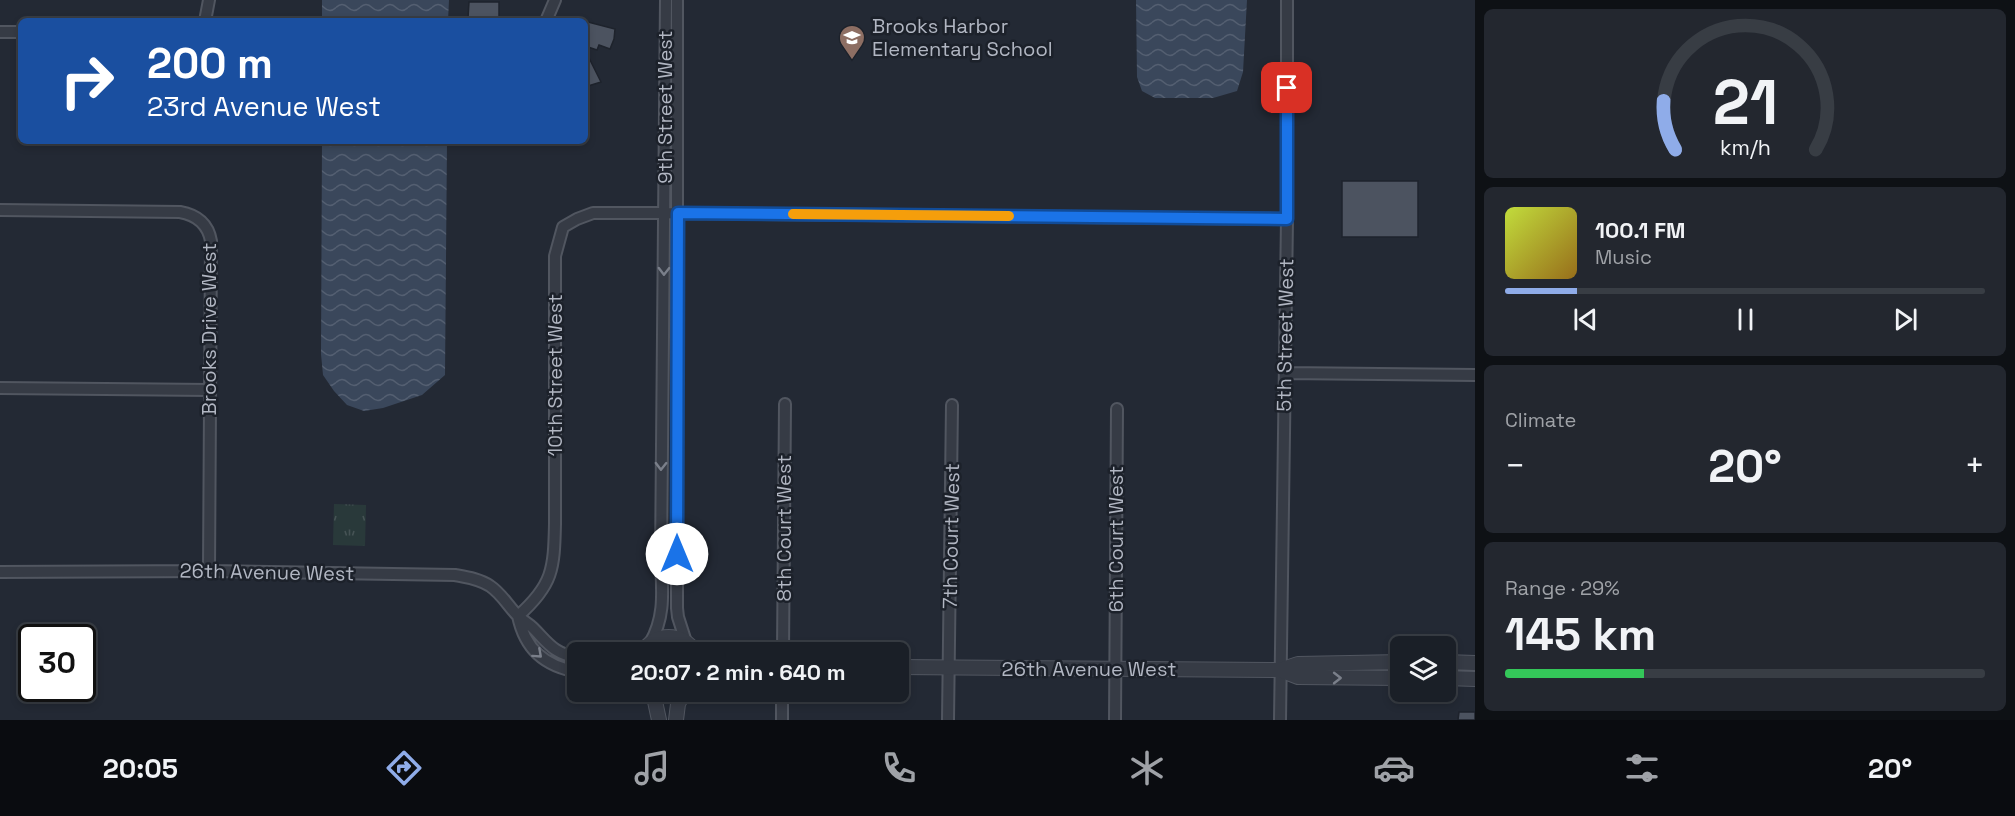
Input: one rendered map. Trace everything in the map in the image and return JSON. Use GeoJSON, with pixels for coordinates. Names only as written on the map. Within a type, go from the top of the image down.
{"type":"FeatureCollection","features":[{"type":"Feature","properties":{"kind":"street"},"geometry":{"type":"LineString","coordinates":[[206,18],[209,0]]}},
{"type":"Feature","properties":{"kind":"street"},"geometry":{"type":"LineString","coordinates":[[547,18],[555,0]]}},
{"type":"Feature","properties":{"kind":"street","name":"9th Street West"},"geometry":{"type":"LineString","coordinates":[[648,642],[659,626],[663,603],[661,547],[666,0]]}},
{"type":"Feature","properties":{"kind":"street","name":"9th Street West"},"geometry":{"type":"LineString","coordinates":[[677,0],[677,608],[678,617],[690,642]]}},
{"type":"Feature","properties":{"kind":"street","name":"5th Street West"},"geometry":{"type":"LineString","coordinates":[[1280,720],[1287,219],[1287,0]]}},
{"type":"Feature","properties":{"kind":"street"},"geometry":{"type":"LineString","coordinates":[[0,32],[18,32]]}},
{"type":"Feature","properties":{"kind":"street","name":"Brooks Drive West"},"geometry":{"type":"LineString","coordinates":[[0,210],[180,212],[200,219],[207,229],[211,241],[209,571]]}},
{"type":"Feature","properties":{"kind":"street","name":"10th Street West"},"geometry":{"type":"LineString","coordinates":[[518,616],[544,587],[553,567],[555,551],[555,256],[563,227],[577,219],[593,213],[1287,219]]}},
{"type":"Feature","properties":{"kind":"street"},"geometry":{"type":"LineString","coordinates":[[1285,373],[1475,375]]}},
{"type":"Feature","properties":{"kind":"street"},"geometry":{"type":"LineString","coordinates":[[0,388],[210,390]]}},
{"type":"Feature","properties":{"kind":"street","name":"8th Court West"},"geometry":{"type":"LineString","coordinates":[[783,642],[785,404]]}},
{"type":"Feature","properties":{"kind":"street","name":"7th Court West"},"geometry":{"type":"LineString","coordinates":[[948,720],[952,405]]}},
{"type":"Feature","properties":{"kind":"street","name":"6th Court West"},"geometry":{"type":"LineString","coordinates":[[1115,720],[1117,409]]}},
{"type":"Feature","properties":{"kind":"street","name":"26th Avenue West"},"geometry":{"type":"LineString","coordinates":[[0,572],[209,571],[455,575],[473,578],[489,585],[554,650],[567,654]]}},
{"type":"Feature","properties":{"kind":"street","name":"26th Avenue West"},"geometry":{"type":"LineString","coordinates":[[518,616],[522,634],[532,649],[556,666],[567,669]]}},
{"type":"Feature","properties":{"kind":"street"},"geometry":{"type":"LineString","coordinates":[[653,642],[668,636],[680,642]]}},
{"type":"Feature","properties":{"kind":"street","name":"26th Avenue West"},"geometry":{"type":"LineString","coordinates":[[909,667],[1280,670],[1298,664],[1390,662]]}},
{"type":"Feature","properties":{"kind":"street"},"geometry":{"type":"LineString","coordinates":[[1456,662],[1475,663]]}},
{"type":"Feature","properties":{"kind":"street","name":"26th Avenue West"},"geometry":{"type":"LineString","coordinates":[[1280,670],[1298,677],[1390,678]]}},
{"type":"Feature","properties":{"kind":"street"},"geometry":{"type":"LineString","coordinates":[[1456,678],[1475,679]]}},
{"type":"Feature","properties":{"kind":"street"},"geometry":{"type":"LineString","coordinates":[[655,702],[659,720]]}},
{"type":"Feature","properties":{"kind":"street"},"geometry":{"type":"LineString","coordinates":[[676,720],[679,702]]}},
{"type":"Feature","properties":{"kind":"street"},"geometry":{"type":"LineString","coordinates":[[782,702],[782,720]]}},
{"type":"Feature","properties":{"kind":"green space"},"geometry":{"type":"Polygon","coordinates":[[[334,504],[366,505],[365,546],[333,545],[334,504]]]}},
{"type":"Feature","properties":{"kind":"water"},"geometry":{"type":"Polygon","coordinates":[[[322,0],[449,0],[448,18],[322,18],[322,0]]]}},
{"type":"Feature","properties":{"kind":"water"},"geometry":{"type":"Polygon","coordinates":[[[1136,0],[1247,0],[1243,72],[1237,91],[1213,98],[1155,98],[1142,91],[1137,77],[1136,0]]]}},
{"type":"Feature","properties":{"kind":"water"},"geometry":{"type":"Polygon","coordinates":[[[322,144],[447,144],[445,375],[422,395],[383,408],[364,411],[347,405],[334,391],[323,375],[321,354],[322,144]]]}},
{"type":"Feature","properties":{"kind":"building"},"geometry":{"type":"Polygon","coordinates":[[[469,2],[499,2],[499,18],[468,18],[469,2]]]}},
{"type":"Feature","properties":{"kind":"building"},"geometry":{"type":"Polygon","coordinates":[[[588,22],[615,29],[610,49],[599,45],[597,50],[588,47],[588,22]]]}},
{"type":"Feature","properties":{"kind":"building"},"geometry":{"type":"Polygon","coordinates":[[[588,56],[601,82],[588,86],[588,56]]]}},
{"type":"Feature","properties":{"kind":"building"},"geometry":{"type":"Polygon","coordinates":[[[1342,181],[1418,181],[1418,237],[1342,237],[1342,181]]]}},
{"type":"Feature","properties":{"kind":"building"},"geometry":{"type":"Polygon","coordinates":[[[1459,712],[1475,712],[1475,720],[1458,720],[1459,712]]]}},
{"type":"Feature","properties":{"kind":"slow traffic"},"geometry":{"type":"LineString","coordinates":[[793,214],[1009,216]]}},
{"type":"Feature","properties":{"kind":"place","name":"Brooks Harbor Elementary School"},"geometry":{"type":"Point","coordinates":[852,61]}},
{"type":"Feature","properties":{"kind":"route"},"geometry":{"type":"LineString","coordinates":[[677,554],[678,213],[1287,219],[1287,88]]}}]}
